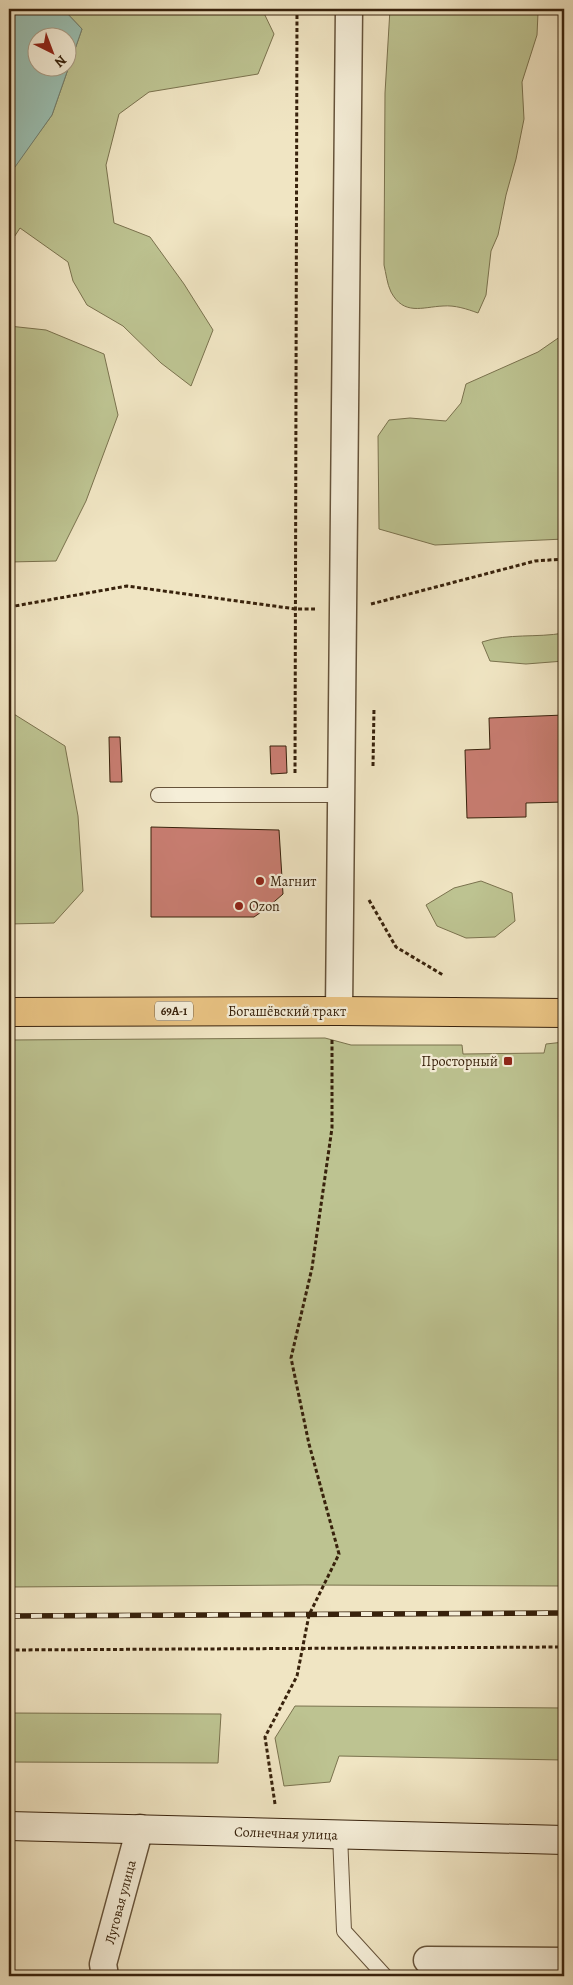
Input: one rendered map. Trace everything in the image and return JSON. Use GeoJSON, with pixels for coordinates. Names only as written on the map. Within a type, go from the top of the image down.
{"type":"FeatureCollection","features":[{"type":"Feature","properties":{"kind":"main road","name":"Богашёвский тракт"},"geometry":{"type":"LineString","coordinates":[[9,1012],[339,1010],[564,1013]]}},
{"type":"Feature","properties":{"kind":"street"},"geometry":{"type":"LineString","coordinates":[[339,1010],[349,9]]}},
{"type":"Feature","properties":{"kind":"street","name":"Солнечная улица"},"geometry":{"type":"LineString","coordinates":[[9,1826],[564,1840]]}},
{"type":"Feature","properties":{"kind":"street","name":"Луговая улица"},"geometry":{"type":"LineString","coordinates":[[105,1976],[103,1964],[140,1828]]}},
{"type":"Feature","properties":{"kind":"street"},"geometry":{"type":"LineString","coordinates":[[427,1960],[564,1962]]}},
{"type":"Feature","properties":{"kind":"lane"},"geometry":{"type":"LineString","coordinates":[[158,795],[340,795]]}},
{"type":"Feature","properties":{"kind":"lane"},"geometry":{"type":"LineString","coordinates":[[340,1835],[344,1931],[385,1976]]}},
{"type":"Feature","properties":{"kind":"path"},"geometry":{"type":"LineString","coordinates":[[295,796],[296,9]]}},
{"type":"Feature","properties":{"kind":"path"},"geometry":{"type":"LineString","coordinates":[[9,607],[127,586],[296,610],[342,609],[376,603],[535,560],[564,559]]}},
{"type":"Feature","properties":{"kind":"path"},"geometry":{"type":"LineString","coordinates":[[372,768],[374,708]]}},
{"type":"Feature","properties":{"kind":"path"},"geometry":{"type":"LineString","coordinates":[[369,899],[396,947],[443,975]]}},
{"type":"Feature","properties":{"kind":"path"},"geometry":{"type":"LineString","coordinates":[[279,1833],[265,1737],[298,1676],[309,1615],[339,1554],[309,1444],[291,1358],[312,1268],[332,1128],[332,1039],[341,1039]]}},
{"type":"Feature","properties":{"kind":"path"},"geometry":{"type":"LineString","coordinates":[[9,1650],[564,1647]]}},
{"type":"Feature","properties":{"kind":"green space"},"geometry":{"type":"Polygon","coordinates":[[[63,9],[262,9],[274,34],[258,74],[149,92],[119,114],[106,165],[114,223],[150,237],[184,284],[213,330],[191,386],[161,363],[123,326],[87,305],[73,281],[68,262],[20,228],[9,245],[9,174],[52,115],[65,78],[78,78],[78,40],[82,29],[63,9]]]}},
{"type":"Feature","properties":{"kind":"green space"},"geometry":{"type":"Polygon","coordinates":[[[390,9],[535,9],[538,13],[537,35],[522,82],[524,119],[516,159],[498,235],[491,251],[486,295],[478,313],[452,306],[408,307],[396,300],[389,286],[384,265],[385,93],[390,9]]]}},
{"type":"Feature","properties":{"kind":"green space"},"geometry":{"type":"Polygon","coordinates":[[[9,326],[46,330],[104,354],[118,415],[86,501],[56,561],[9,562],[9,326]]]}},
{"type":"Feature","properties":{"kind":"green space"},"geometry":{"type":"Polygon","coordinates":[[[564,334],[564,539],[435,545],[379,529],[378,436],[389,420],[410,418],[446,421],[461,403],[466,384],[538,352],[564,334]]]}},
{"type":"Feature","properties":{"kind":"green space"},"geometry":{"type":"Polygon","coordinates":[[[564,633],[564,661],[526,664],[490,661],[482,642],[492,639],[564,633]]]}},
{"type":"Feature","properties":{"kind":"green space"},"geometry":{"type":"Polygon","coordinates":[[[9,711],[65,746],[78,816],[83,891],[54,923],[9,924],[9,711]]]}},
{"type":"Feature","properties":{"kind":"green space"},"geometry":{"type":"Polygon","coordinates":[[[481,881],[512,893],[515,921],[495,937],[466,938],[437,926],[426,905],[454,888],[481,881]]]}},
{"type":"Feature","properties":{"kind":"green space"},"geometry":{"type":"Polygon","coordinates":[[[325,1038],[351,1045],[462,1045],[463,1054],[544,1053],[546,1044],[564,1042],[564,1586],[9,1587],[9,1040],[325,1038]]]}},
{"type":"Feature","properties":{"kind":"green space"},"geometry":{"type":"Polygon","coordinates":[[[295,1706],[564,1708],[564,1760],[339,1756],[330,1782],[284,1786],[275,1738],[295,1706]]]}},
{"type":"Feature","properties":{"kind":"green space"},"geometry":{"type":"Polygon","coordinates":[[[9,1713],[221,1714],[218,1763],[9,1762],[9,1713]]]}},
{"type":"Feature","properties":{"kind":"water"},"geometry":{"type":"Polygon","coordinates":[[[9,9],[63,9],[82,29],[78,40],[78,28],[28,28],[28,78],[65,78],[52,115],[10,174],[9,9]]]}},
{"type":"Feature","properties":{"kind":"building"},"geometry":{"type":"Polygon","coordinates":[[[564,715],[564,802],[526,803],[526,817],[467,818],[465,750],[490,749],[489,718],[564,715]]]}},
{"type":"Feature","properties":{"kind":"building"},"geometry":{"type":"Polygon","coordinates":[[[109,737],[120,737],[122,782],[110,782],[109,737]]]}},
{"type":"Feature","properties":{"kind":"building"},"geometry":{"type":"Polygon","coordinates":[[[270,746],[286,746],[287,773],[271,774],[270,746]]]}},
{"type":"Feature","properties":{"kind":"building"},"geometry":{"type":"Polygon","coordinates":[[[151,827],[279,830],[283,894],[254,917],[151,917],[151,827]]]}},
{"type":"Feature","properties":{"kind":"railway"},"geometry":{"type":"LineString","coordinates":[[9,1616],[564,1613]]}},
{"type":"Feature","properties":{"kind":"place","name":"Магнит"},"geometry":{"type":"Point","coordinates":[260,881]}},
{"type":"Feature","properties":{"kind":"place","name":"Ozon"},"geometry":{"type":"Point","coordinates":[239,906]}},
{"type":"Feature","properties":{"kind":"place","name":"Просторный"},"geometry":{"type":"Point","coordinates":[508,1061]}}]}
